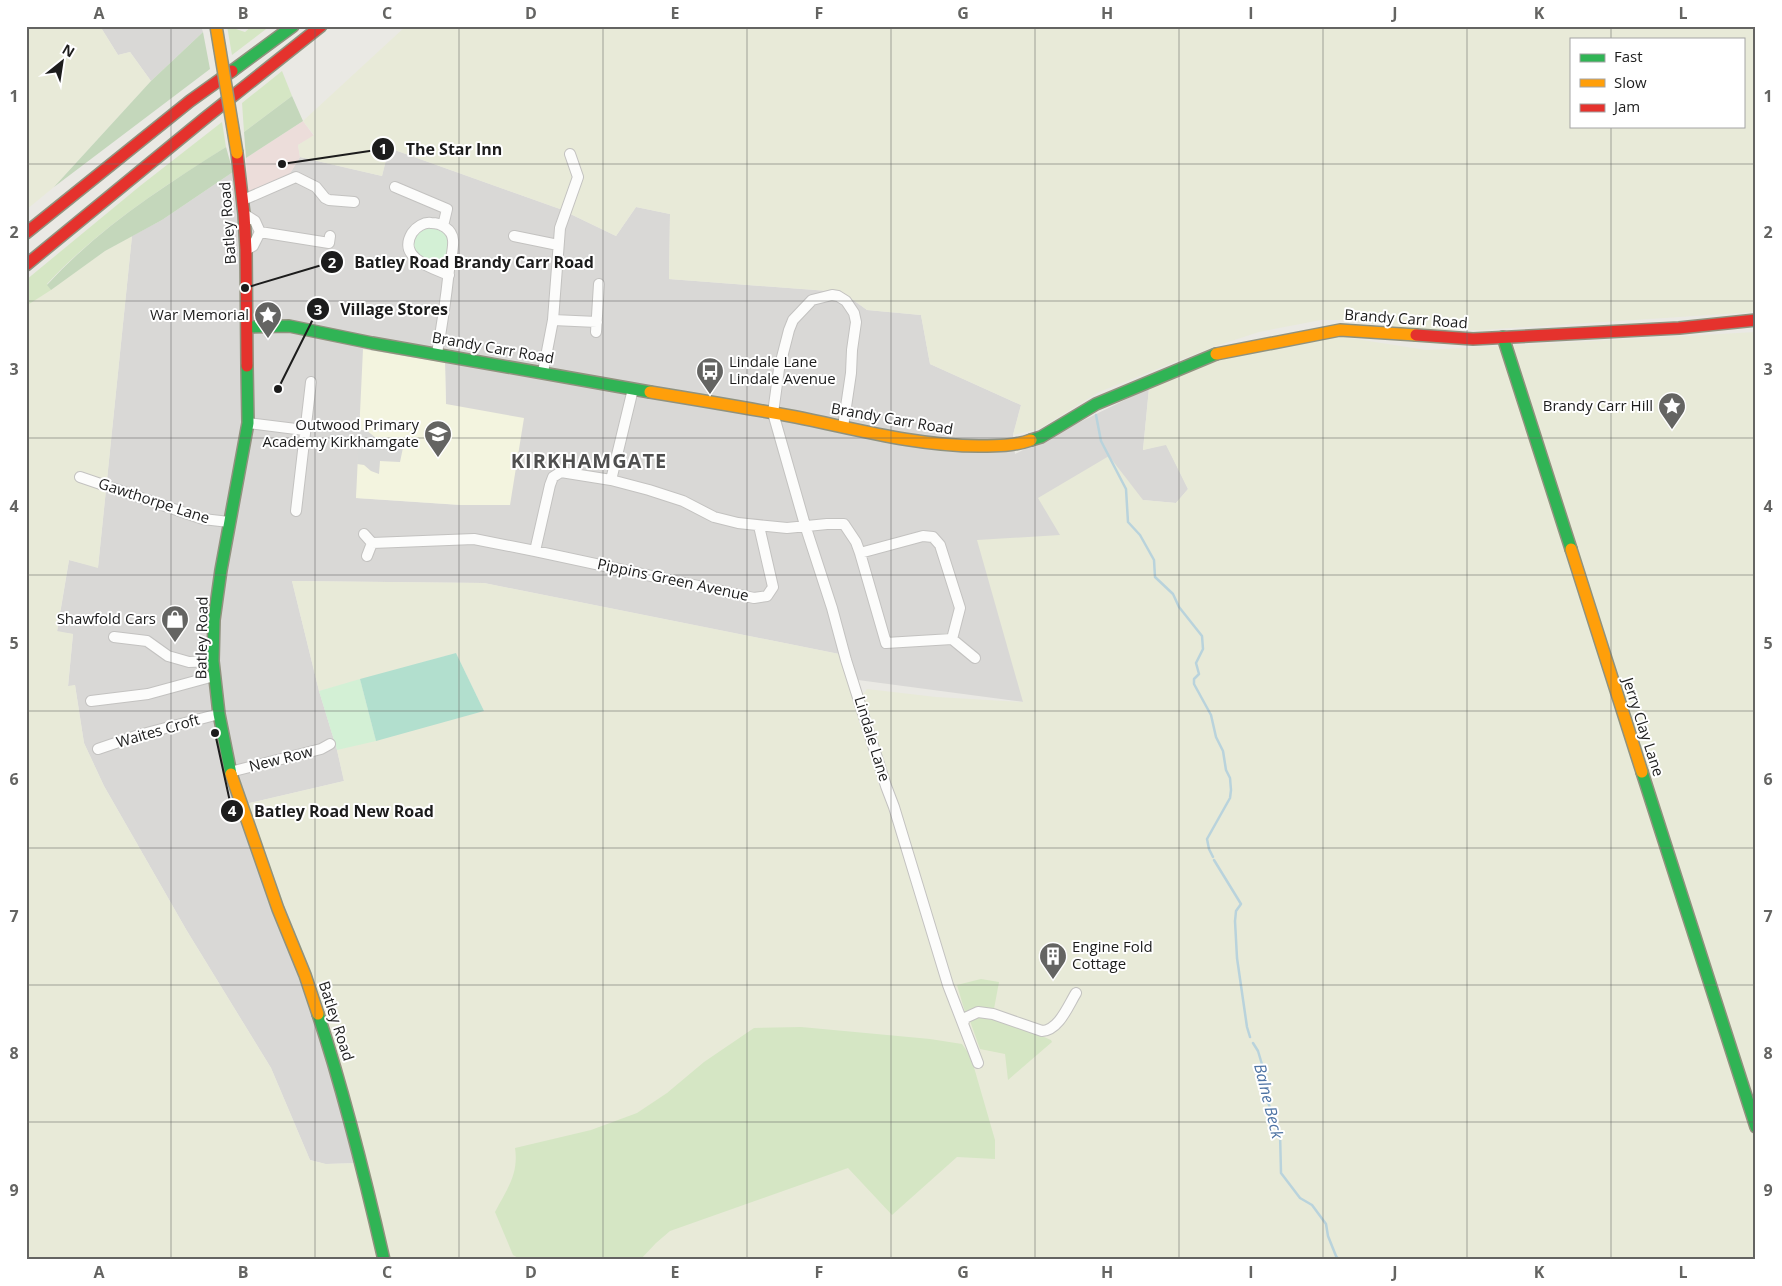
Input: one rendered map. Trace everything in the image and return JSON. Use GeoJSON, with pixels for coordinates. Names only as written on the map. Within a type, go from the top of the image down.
{"type":"FeatureCollection","features":[{"type":"Feature","properties":{"kind":"main road","name":"Batley Road"},"geometry":{"type":"LineString","coordinates":[[216,26],[237,153],[244,214],[248,327],[248,423],[221,570],[214,620],[213,661],[219,714],[230,772],[278,909],[305,975],[335,1065],[366,1181],[384,1260]]}},
{"type":"Feature","properties":{"kind":"main road"},"geometry":{"type":"LineString","coordinates":[[26,233],[190,101],[293,26]]}},
{"type":"Feature","properties":{"kind":"main road"},"geometry":{"type":"LineString","coordinates":[[26,265],[321,26]]}},
{"type":"Feature","properties":{"kind":"main road","name":"Brandy Carr Road"},"geometry":{"type":"LineString","coordinates":[[248,327],[289,326],[372,343],[437,353],[935,443],[988,446],[1017,445],[1041,437],[1096,404],[1220,352],[1340,330],[1473,339],[1678,328],[1756,320]]}},
{"type":"Feature","properties":{"kind":"main road","name":"Jerry Clay Lane"},"geometry":{"type":"LineString","coordinates":[[1503,337],[1756,1127]]}},
{"type":"Feature","properties":{"kind":"street"},"geometry":{"type":"LineString","coordinates":[[543,372],[553,320],[560,228],[578,177],[570,154]]}},
{"type":"Feature","properties":{"kind":"street"},"geometry":{"type":"LineString","coordinates":[[242,200],[296,177],[316,187],[329,200],[354,202]]}},
{"type":"Feature","properties":{"kind":"street"},"geometry":{"type":"LineString","coordinates":[[395,187],[447,210],[443,226]]}},
{"type":"Feature","properties":{"kind":"street"},"geometry":{"type":"LineString","coordinates":[[244,214],[255,221],[260,232]]}},
{"type":"Feature","properties":{"kind":"street"},"geometry":{"type":"LineString","coordinates":[[437,353],[449,274],[453,239],[450,231],[438,224],[428,222],[420,226],[413,232],[409,246],[412,255],[418,262],[449,274]]}},
{"type":"Feature","properties":{"kind":"street"},"geometry":{"type":"LineString","coordinates":[[516,225],[514,238],[558,245]]}},
{"type":"Feature","properties":{"kind":"street"},"geometry":{"type":"LineString","coordinates":[[260,232],[329,243],[330,236]]}},
{"type":"Feature","properties":{"kind":"street"},"geometry":{"type":"LineString","coordinates":[[246,250],[253,246],[260,232]]}},
{"type":"Feature","properties":{"kind":"street"},"geometry":{"type":"LineString","coordinates":[[553,320],[596,327],[599,284]]}},
{"type":"Feature","properties":{"kind":"street"},"geometry":{"type":"LineString","coordinates":[[773,413],[779,369],[789,330],[794,320],[812,300],[828,295],[838,296],[849,305],[856,322],[843,427]]}},
{"type":"Feature","properties":{"kind":"street"},"geometry":{"type":"LineString","coordinates":[[296,511],[311,382]]}},
{"type":"Feature","properties":{"kind":"street"},"geometry":{"type":"LineString","coordinates":[[611,480],[633,389]]}},
{"type":"Feature","properties":{"kind":"street","name":"Lindale Lane"},"geometry":{"type":"LineString","coordinates":[[773,413],[805,526],[894,807],[942,969],[978,1063]]}},
{"type":"Feature","properties":{"kind":"street"},"geometry":{"type":"LineString","coordinates":[[248,423],[304,430]]}},
{"type":"Feature","properties":{"kind":"street"},"geometry":{"type":"LineString","coordinates":[[536,550],[553,477],[561,472],[611,480],[649,490],[682,501],[714,517],[759,526],[786,528],[844,524],[856,542],[860,553],[886,643],[952,639],[974,658]]}},
{"type":"Feature","properties":{"kind":"street","name":"Gawthorpe Lane"},"geometry":{"type":"LineString","coordinates":[[80,477],[203,519],[230,522]]}},
{"type":"Feature","properties":{"kind":"street","name":"Pippins Green Avenue"},"geometry":{"type":"LineString","coordinates":[[372,543],[474,539],[536,550],[754,598],[767,596],[773,587],[759,526]]}},
{"type":"Feature","properties":{"kind":"street"},"geometry":{"type":"LineString","coordinates":[[364,534],[372,543],[367,556]]}},
{"type":"Feature","properties":{"kind":"street"},"geometry":{"type":"LineString","coordinates":[[860,553],[924,536],[932,537],[940,545],[960,608],[952,639]]}},
{"type":"Feature","properties":{"kind":"street"},"geometry":{"type":"LineString","coordinates":[[114,637],[126,644],[147,641],[168,656],[189,662],[213,661]]}},
{"type":"Feature","properties":{"kind":"street"},"geometry":{"type":"LineString","coordinates":[[92,701],[148,694],[214,676]]}},
{"type":"Feature","properties":{"kind":"street","name":"Waites Croft"},"geometry":{"type":"LineString","coordinates":[[98,749],[139,735],[219,714]]}},
{"type":"Feature","properties":{"kind":"street","name":"New Row"},"geometry":{"type":"LineString","coordinates":[[230,772],[321,750],[330,744]]}},
{"type":"Feature","properties":{"kind":"street"},"geometry":{"type":"LineString","coordinates":[[963,1024],[965,1018],[978,1012],[993,1014],[1042,1031],[1049,1031],[1056,1024],[1076,992]]}},
{"type":"Feature","properties":{"kind":"shaded area"},"geometry":{"type":"Polygon","coordinates":[[[26,26],[100,26],[118,55],[130,52],[151,81],[54,187],[26,210],[26,26]]]}},
{"type":"Feature","properties":{"kind":"shaded area"},"geometry":{"type":"Polygon","coordinates":[[[100,26],[201,26],[203,32],[151,81],[130,52],[118,55],[100,26]]]}},
{"type":"Feature","properties":{"kind":"shaded area"},"geometry":{"type":"Polygon","coordinates":[[[406,26],[1756,26],[1756,312],[1482,330],[1422,330],[1349,320],[1321,320],[1259,332],[1213,347],[1099,392],[1039,429],[1013,435],[1021,405],[930,364],[921,315],[867,310],[842,292],[669,279],[670,214],[636,207],[616,236],[560,209],[389,148],[382,176],[300,157],[298,145],[314,135],[303,121],[406,26]]]}},
{"type":"Feature","properties":{"kind":"shaded area"},"geometry":{"type":"Polygon","coordinates":[[[203,32],[210,69],[54,187],[151,81],[203,32]]]}},
{"type":"Feature","properties":{"kind":"shaded area"},"geometry":{"type":"Polygon","coordinates":[[[292,96],[303,121],[246,158],[244,132],[292,96]]]}},
{"type":"Feature","properties":{"kind":"shaded area"},"geometry":{"type":"Polygon","coordinates":[[[303,121],[314,136],[298,145],[300,157],[289,175],[248,195],[246,158],[303,121]]]}},
{"type":"Feature","properties":{"kind":"shaded area"},"geometry":{"type":"Polygon","coordinates":[[[226,147],[233,172],[162,220],[105,251],[51,290],[47,285],[67,264],[109,227],[178,178],[226,147]]]}},
{"type":"Feature","properties":{"kind":"shaded area"},"geometry":{"type":"Polygon","coordinates":[[[389,148],[560,209],[616,236],[636,207],[670,214],[669,279],[842,292],[867,310],[921,315],[930,364],[1021,405],[1013,435],[1015,454],[1149,388],[1143,450],[1166,444],[1188,489],[1176,503],[1143,500],[1060,535],[1024,702],[858,680],[849,656],[484,583],[292,581],[319,691],[337,750],[344,781],[241,805],[361,1163],[325,1164],[310,1160],[271,1068],[187,931],[104,786],[84,743],[75,685],[68,687],[73,634],[57,632],[69,560],[98,567],[132,236],[162,220],[233,172],[242,200],[289,175],[300,157],[382,176],[389,148]],[[371,351],[356,498],[461,505],[510,504],[446,404],[445,363],[371,351]]]}},
{"type":"Feature","properties":{"kind":"shaded area"},"geometry":{"type":"Polygon","coordinates":[[[425,226],[439,227],[449,238],[448,261],[440,268],[431,264],[414,251],[413,238],[425,226]]]}},
{"type":"Feature","properties":{"kind":"shaded area"},"geometry":{"type":"Polygon","coordinates":[[[132,236],[98,568],[69,560],[57,631],[73,634],[68,686],[75,685],[84,743],[104,786],[187,931],[271,1068],[310,1160],[326,1164],[361,1163],[241,805],[344,781],[337,750],[484,711],[456,653],[319,691],[292,581],[484,583],[849,656],[862,693],[867,689],[936,697],[1023,702],[977,540],[1060,535],[1038,498],[1109,456],[1143,500],[1176,503],[1188,489],[1166,445],[1143,450],[1149,388],[1220,360],[1337,336],[1426,350],[1756,332],[1756,1260],[26,1260],[26,306],[105,251],[132,236]]]}},
{"type":"Feature","properties":{"kind":"shaded area","name":"Outwood Primary Academy Kirkhamgate"},"geometry":{"type":"Polygon","coordinates":[[[363,349],[445,363],[446,404],[524,418],[510,505],[461,505],[356,498],[363,349]]]}},
{"type":"Feature","properties":{"kind":"shaded area"},"geometry":{"type":"Polygon","coordinates":[[[359,430],[366,430],[376,438],[404,443],[400,462],[380,461],[379,474],[371,471],[364,465],[357,464],[359,430]]]}},
{"type":"Feature","properties":{"kind":"shaded area"},"geometry":{"type":"Polygon","coordinates":[[[360,679],[376,741],[337,750],[319,691],[360,679]]]}},
{"type":"Feature","properties":{"kind":"green space"},"geometry":{"type":"Polygon","coordinates":[[[227,26],[245,32],[252,26],[270,26],[232,55],[227,26]]]}},
{"type":"Feature","properties":{"kind":"green space"},"geometry":{"type":"Polygon","coordinates":[[[282,71],[292,96],[244,132],[242,103],[282,71]]]}},
{"type":"Feature","properties":{"kind":"green space"},"geometry":{"type":"Polygon","coordinates":[[[222,122],[226,147],[178,178],[109,227],[47,284],[51,290],[26,306],[26,280],[140,186],[222,122]]]}},
{"type":"Feature","properties":{"kind":"green space"},"geometry":{"type":"Polygon","coordinates":[[[456,653],[484,711],[376,741],[360,679],[456,653]]]}},
{"type":"Feature","properties":{"kind":"green space"},"geometry":{"type":"Polygon","coordinates":[[[981,979],[999,982],[994,1009],[981,1008],[965,1012],[957,985],[981,979]]]}},
{"type":"Feature","properties":{"kind":"green space"},"geometry":{"type":"Polygon","coordinates":[[[984,1016],[1007,1021],[1052,1042],[1008,1080],[1005,1054],[980,1049],[970,1021],[984,1016]]]}},
{"type":"Feature","properties":{"kind":"green space"},"geometry":{"type":"Polygon","coordinates":[[[801,1027],[930,1039],[962,1044],[971,1057],[995,1140],[995,1159],[957,1157],[892,1215],[848,1168],[670,1231],[640,1260],[522,1260],[513,1255],[495,1212],[514,1174],[515,1148],[591,1130],[637,1113],[667,1093],[704,1062],[754,1028],[801,1027]]]}},
{"type":"Feature","properties":{"kind":"waterway","name":"Balne Beck"},"geometry":{"type":"LineString","coordinates":[[1096,415],[1101,441],[1126,489],[1128,522],[1140,535],[1154,560],[1155,577],[1173,594],[1179,607],[1202,636],[1203,649],[1196,663],[1199,674],[1194,679],[1194,684],[1211,715],[1216,737],[1223,751],[1231,790],[1230,798],[1207,839],[1213,857]]}},
{"type":"Feature","properties":{"kind":"waterway","name":"Balne Beck"},"geometry":{"type":"LineString","coordinates":[[1214,860],[1241,904],[1236,911],[1235,921],[1237,958],[1250,1037]]}},
{"type":"Feature","properties":{"kind":"waterway","name":"Balne Beck"},"geometry":{"type":"LineString","coordinates":[[1253,1043],[1258,1051],[1269,1088],[1267,1100],[1280,1133],[1281,1173],[1300,1198],[1312,1205],[1326,1224],[1328,1236],[1339,1260]]}},
{"type":"Feature","properties":{"kind":"traffic: fast"},"geometry":{"type":"LineString","coordinates":[[232,71],[293,26]]}},
{"type":"Feature","properties":{"kind":"traffic: fast"},"geometry":{"type":"LineString","coordinates":[[248,327],[289,326],[372,343],[650,392]]}},
{"type":"Feature","properties":{"kind":"traffic: fast"},"geometry":{"type":"LineString","coordinates":[[1503,337],[1571,549]]}},
{"type":"Feature","properties":{"kind":"traffic: fast"},"geometry":{"type":"LineString","coordinates":[[1031,440],[1041,437],[1096,404],[1216,354]]}},
{"type":"Feature","properties":{"kind":"traffic: fast"},"geometry":{"type":"LineString","coordinates":[[231,774],[219,714],[213,661],[214,620],[221,570],[248,423],[247,366]]}},
{"type":"Feature","properties":{"kind":"traffic: fast"},"geometry":{"type":"LineString","coordinates":[[1642,772],[1756,1127]]}},
{"type":"Feature","properties":{"kind":"traffic: fast"},"geometry":{"type":"LineString","coordinates":[[318,1014],[354,1136],[384,1260]]}},
{"type":"Feature","properties":{"kind":"traffic: slow"},"geometry":{"type":"LineString","coordinates":[[216,26],[237,153]]}},
{"type":"Feature","properties":{"kind":"traffic: slow"},"geometry":{"type":"LineString","coordinates":[[1216,354],[1340,330],[1416,335]]}},
{"type":"Feature","properties":{"kind":"traffic: slow"},"geometry":{"type":"LineString","coordinates":[[650,392],[933,443],[992,446],[1012,445],[1031,440]]}},
{"type":"Feature","properties":{"kind":"traffic: slow"},"geometry":{"type":"LineString","coordinates":[[1571,549],[1642,772]]}},
{"type":"Feature","properties":{"kind":"traffic: slow"},"geometry":{"type":"LineString","coordinates":[[231,774],[278,909],[305,975],[318,1014]]}},
{"type":"Feature","properties":{"kind":"traffic: jam"},"geometry":{"type":"LineString","coordinates":[[26,265],[321,26]]}},
{"type":"Feature","properties":{"kind":"traffic: jam"},"geometry":{"type":"LineString","coordinates":[[26,233],[190,101],[232,71]]}},
{"type":"Feature","properties":{"kind":"traffic: jam"},"geometry":{"type":"LineString","coordinates":[[237,153],[246,250],[247,366]]}},
{"type":"Feature","properties":{"kind":"traffic: jam"},"geometry":{"type":"LineString","coordinates":[[1416,335],[1473,339],[1679,328],[1756,320]]}},
{"type":"Feature","properties":{"kind":"place","name":"The Star Inn"},"geometry":{"type":"Point","coordinates":[282,164]}},
{"type":"Feature","properties":{"kind":"place","name":"Batley Road Brandy Carr Road"},"geometry":{"type":"Point","coordinates":[245,288]}},
{"type":"Feature","properties":{"kind":"place","name":"War Memorial"},"geometry":{"type":"Point","coordinates":[268,339]}},
{"type":"Feature","properties":{"kind":"place","name":"Village Stores"},"geometry":{"type":"Point","coordinates":[278,389]}},
{"type":"Feature","properties":{"kind":"place","name":"Lindale Lane Lindale Avenue"},"geometry":{"type":"Point","coordinates":[710,395]}},
{"type":"Feature","properties":{"kind":"place","name":"Brandy Carr Hill"},"geometry":{"type":"Point","coordinates":[1672,430]}},
{"type":"Feature","properties":{"kind":"place","name":"Outwood Primary Academy Kirkhamgate"},"geometry":{"type":"Point","coordinates":[438,458]}},
{"type":"Feature","properties":{"kind":"place","name":"Shawfold Cars"},"geometry":{"type":"Point","coordinates":[175,643]}},
{"type":"Feature","properties":{"kind":"place","name":"Batley Road New Road"},"geometry":{"type":"Point","coordinates":[215,733]}},
{"type":"Feature","properties":{"kind":"place","name":"Engine Fold Cottage"},"geometry":{"type":"Point","coordinates":[1053,980]}},
{"type":"Feature","properties":{"kind":"district","name":"KIRKHAMGATE"},"geometry":{"type":"Point","coordinates":[589,461]}}]}
